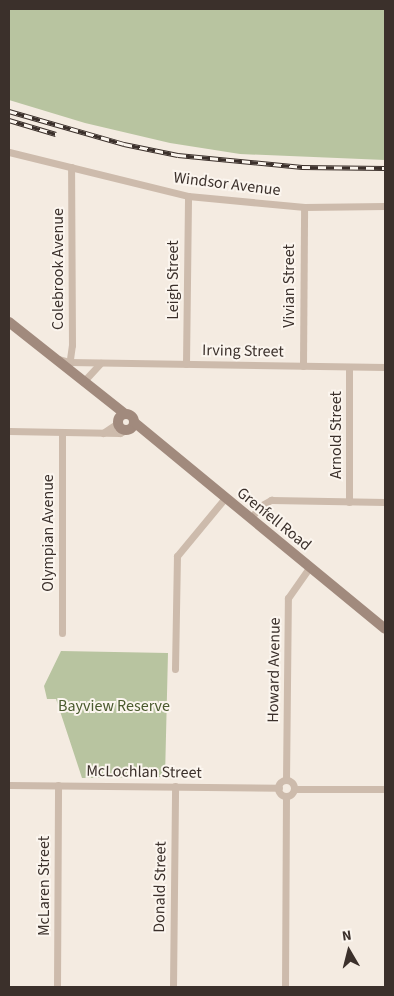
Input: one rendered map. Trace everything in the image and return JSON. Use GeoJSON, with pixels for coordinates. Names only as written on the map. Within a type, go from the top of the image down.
{"type":"FeatureCollection","features":[{"type":"Feature","properties":{"kind":"street","name":"Windsor Avenue"},"geometry":{"type":"LineString","coordinates":[[9,152],[188,196],[304,207],[385,206]]}},
{"type":"Feature","properties":{"kind":"street","name":"Colebrook Avenue"},"geometry":{"type":"LineString","coordinates":[[69,366],[72,167]]}},
{"type":"Feature","properties":{"kind":"street","name":"Leigh Street"},"geometry":{"type":"LineString","coordinates":[[186,364],[188,196]]}},
{"type":"Feature","properties":{"kind":"street","name":"Vivian Street"},"geometry":{"type":"LineString","coordinates":[[303,366],[304,207]]}},
{"type":"Feature","properties":{"kind":"street","name":"Grenfell Road"},"geometry":{"type":"LineString","coordinates":[[9,322],[53,358],[69,366],[83,382],[111,404],[125,423],[144,433],[251,518],[385,629]]}},
{"type":"Feature","properties":{"kind":"street","name":"Irving Street"},"geometry":{"type":"LineString","coordinates":[[69,366],[101,363],[349,368],[385,367]]}},
{"type":"Feature","properties":{"kind":"street"},"geometry":{"type":"LineString","coordinates":[[83,382],[101,363]]}},
{"type":"Feature","properties":{"kind":"street","name":"Arnold Street"},"geometry":{"type":"LineString","coordinates":[[349,368],[350,502]]}},
{"type":"Feature","properties":{"kind":"street"},"geometry":{"type":"LineString","coordinates":[[9,431],[103,433],[125,423]]}},
{"type":"Feature","properties":{"kind":"street","name":"Olympian Avenue"},"geometry":{"type":"LineString","coordinates":[[62,432],[62,633]]}},
{"type":"Feature","properties":{"kind":"street"},"geometry":{"type":"LineString","coordinates":[[175,669],[177,556],[225,498]]}},
{"type":"Feature","properties":{"kind":"street"},"geometry":{"type":"LineString","coordinates":[[251,518],[260,506],[271,500],[385,502]]}},
{"type":"Feature","properties":{"kind":"street","name":"Howard Avenue"},"geometry":{"type":"LineString","coordinates":[[286,780],[288,598],[310,567]]}},
{"type":"Feature","properties":{"kind":"street"},"geometry":{"type":"LineString","coordinates":[[285,987],[286,796],[279,788],[286,780],[294,789]]}},
{"type":"Feature","properties":{"kind":"street","name":"McLochlan Street"},"geometry":{"type":"LineString","coordinates":[[9,785],[279,788]]}},
{"type":"Feature","properties":{"kind":"street","name":"McLaren Street"},"geometry":{"type":"LineString","coordinates":[[57,987],[58,785]]}},
{"type":"Feature","properties":{"kind":"street","name":"Donald Street"},"geometry":{"type":"LineString","coordinates":[[173,987],[175,786]]}},
{"type":"Feature","properties":{"kind":"street"},"geometry":{"type":"LineString","coordinates":[[286,796],[294,789],[385,789]]}},
{"type":"Feature","properties":{"kind":"green space"},"geometry":{"type":"Polygon","coordinates":[[[9,9],[385,9],[385,160],[240,154],[170,143],[85,123],[9,100],[9,9]]]}},
{"type":"Feature","properties":{"kind":"green space","name":"Bayview Reserve"},"geometry":{"type":"Polygon","coordinates":[[[61,651],[168,653],[165,777],[82,778],[56,699],[47,699],[44,686],[61,651]]]}},
{"type":"Feature","properties":{"kind":"railway"},"geometry":{"type":"LineString","coordinates":[[9,111],[124,144],[178,155],[302,167],[385,168]]}},
{"type":"Feature","properties":{"kind":"railway"},"geometry":{"type":"LineString","coordinates":[[9,120],[56,134]]}}]}
